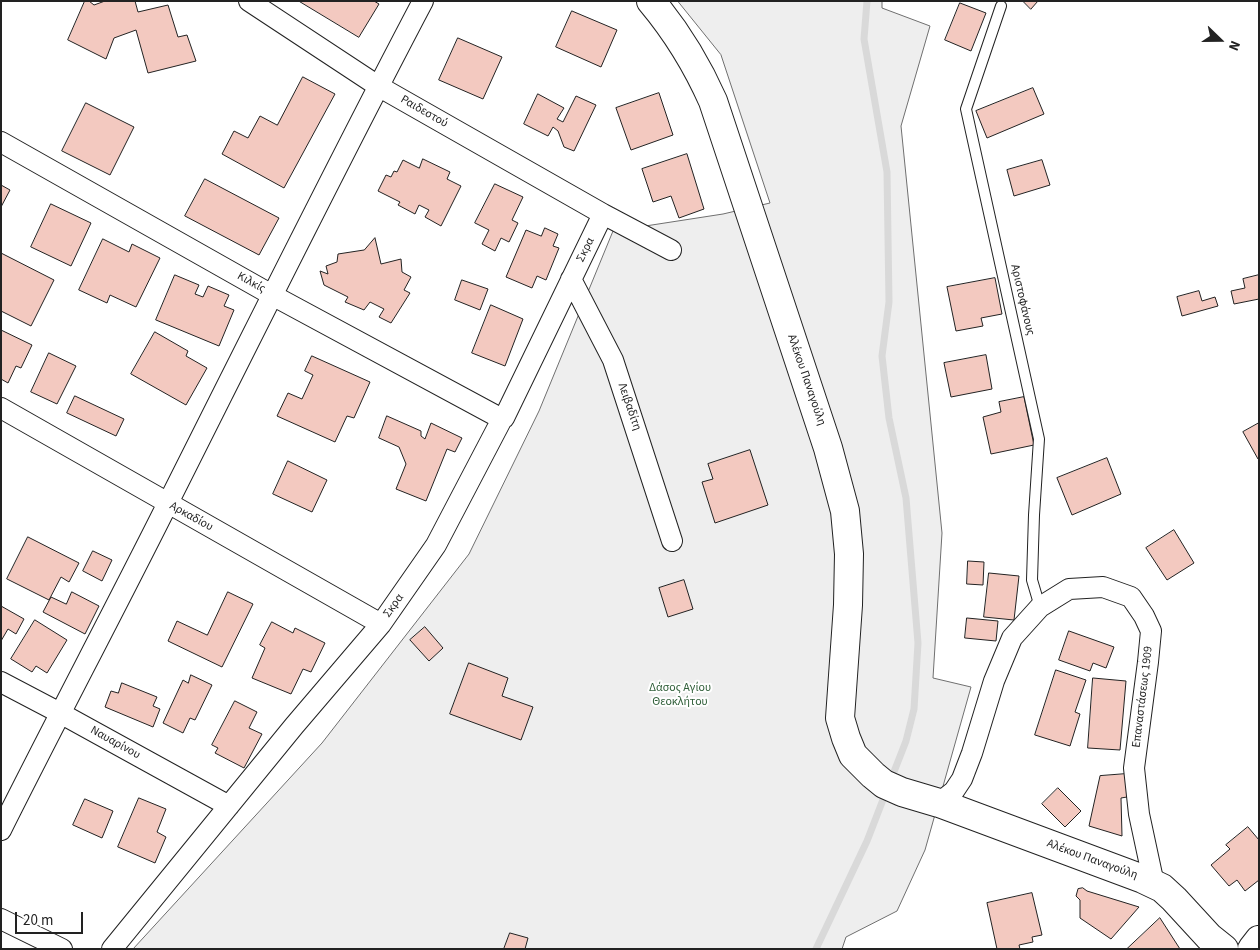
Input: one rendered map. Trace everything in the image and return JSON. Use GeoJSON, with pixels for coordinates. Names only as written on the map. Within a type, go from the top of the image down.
{"type":"FeatureCollection","features":[{"type":"Feature","properties":{"kind":"main road","name":"Αλέκου Παναγούλη"},"geometry":{"type":"LineString","coordinates":[[651,1],[682,43],[702,77],[713,101],[828,448],[844,511],[850,554],[840,718],[853,755],[873,776],[884,784],[902,792],[939,803],[1134,875],[1162,888],[1209,937],[1224,949]]}},
{"type":"Feature","properties":{"kind":"main road"},"geometry":{"type":"LineString","coordinates":[[1252,949],[1259,940]]}},
{"type":"Feature","properties":{"kind":"street","name":"Ραιδεστού"},"geometry":{"type":"LineString","coordinates":[[249,1],[378,86],[603,214],[671,250]]}},
{"type":"Feature","properties":{"kind":"street"},"geometry":{"type":"LineString","coordinates":[[1,830],[168,504],[378,86],[423,1]]}},
{"type":"Feature","properties":{"kind":"street","name":"Κιλκίς"},"geometry":{"type":"LineString","coordinates":[[1,142],[272,295],[502,419]]}},
{"type":"Feature","properties":{"kind":"street","name":"Σκρα"},"geometry":{"type":"LineString","coordinates":[[112,949],[294,726],[381,624],[436,546],[504,418],[603,214]]}},
{"type":"Feature","properties":{"kind":"street","name":"Λειβαδίτη"},"geometry":{"type":"LineString","coordinates":[[571,279],[613,360],[672,541]]}},
{"type":"Feature","properties":{"kind":"street","name":"Αρκαδίου"},"geometry":{"type":"LineString","coordinates":[[1,408],[381,624]]}},
{"type":"Feature","properties":{"kind":"street","name":"Επαναστάσεως 1909"},"geometry":{"type":"LineString","coordinates":[[939,803],[954,791],[962,779],[994,681],[1012,638],[1040,607],[1070,589],[1103,587],[1131,597],[1144,616],[1151,631],[1134,768],[1139,814],[1154,884]]}},
{"type":"Feature","properties":{"kind":"street","name":"Ναυαρίνου"},"geometry":{"type":"LineString","coordinates":[[1,682],[229,806]]}},
{"type":"Feature","properties":{"kind":"street"},"geometry":{"type":"LineString","coordinates":[[1,918],[62,949]]}},
{"type":"Feature","properties":{"kind":"lane","name":"Αριστοφάνους"},"geometry":{"type":"LineString","coordinates":[[1001,6],[966,109],[1039,439],[1032,580],[1040,607]]}},
{"type":"Feature","properties":{"kind":"green space","name":"Δάσος Αγίου Θεοκλήτου"},"geometry":{"type":"Polygon","coordinates":[[[678,1],[882,1],[882,8],[930,26],[901,126],[942,533],[933,678],[971,687],[925,850],[897,911],[846,937],[842,949],[133,949],[322,743],[469,554],[539,411],[613,231],[723,214],[770,203],[721,55],[678,1]]]}},
{"type":"Feature","properties":{"kind":"building"},"geometry":{"type":"Polygon","coordinates":[[[85,1],[89,1],[94,5],[105,1],[135,1],[138,12],[168,5],[178,37],[187,35],[196,61],[148,73],[136,30],[114,38],[106,59],[68,40],[85,1]]]}},
{"type":"Feature","properties":{"kind":"building"},"geometry":{"type":"Polygon","coordinates":[[[299,1],[374,1],[379,4],[359,37],[299,1]]]}},
{"type":"Feature","properties":{"kind":"building"},"geometry":{"type":"Polygon","coordinates":[[[1023,1],[1038,1],[1031,9],[1023,1]]]}},
{"type":"Feature","properties":{"kind":"building"},"geometry":{"type":"Polygon","coordinates":[[[960,3],[986,13],[971,51],[945,40],[960,3]]]}},
{"type":"Feature","properties":{"kind":"building"},"geometry":{"type":"Polygon","coordinates":[[[572,11],[617,30],[601,67],[556,47],[572,11]]]}},
{"type":"Feature","properties":{"kind":"building"},"geometry":{"type":"Polygon","coordinates":[[[458,38],[502,57],[483,99],[439,80],[458,38]]]}},
{"type":"Feature","properties":{"kind":"building"},"geometry":{"type":"Polygon","coordinates":[[[303,77],[335,94],[284,188],[222,154],[234,131],[248,138],[260,116],[277,125],[303,77]]]}},
{"type":"Feature","properties":{"kind":"building"},"geometry":{"type":"Polygon","coordinates":[[[1033,88],[1044,114],[987,138],[976,111],[1033,88]]]}},
{"type":"Feature","properties":{"kind":"building"},"geometry":{"type":"Polygon","coordinates":[[[659,93],[673,135],[631,150],[616,108],[659,93]]]}},
{"type":"Feature","properties":{"kind":"building"},"geometry":{"type":"Polygon","coordinates":[[[538,94],[564,108],[557,119],[563,122],[576,96],[596,105],[574,151],[564,147],[558,131],[553,127],[548,136],[524,124],[538,94]]]}},
{"type":"Feature","properties":{"kind":"building"},"geometry":{"type":"Polygon","coordinates":[[[86,103],[134,127],[110,175],[62,151],[86,103]]]}},
{"type":"Feature","properties":{"kind":"building"},"geometry":{"type":"Polygon","coordinates":[[[687,154],[704,209],[679,218],[671,196],[653,202],[642,169],[687,154]]]}},
{"type":"Feature","properties":{"kind":"building"},"geometry":{"type":"Polygon","coordinates":[[[423,159],[450,172],[447,179],[461,186],[441,226],[425,217],[429,210],[419,205],[415,214],[398,205],[400,202],[378,191],[386,175],[391,177],[394,171],[397,172],[403,160],[419,168],[423,159]]]}},
{"type":"Feature","properties":{"kind":"building"},"geometry":{"type":"Polygon","coordinates":[[[1042,160],[1050,185],[1014,196],[1007,170],[1042,160]]]}},
{"type":"Feature","properties":{"kind":"building"},"geometry":{"type":"Polygon","coordinates":[[[205,179],[279,218],[259,255],[185,216],[205,179]]]}},
{"type":"Feature","properties":{"kind":"building"},"geometry":{"type":"Polygon","coordinates":[[[495,184],[523,197],[512,220],[518,223],[509,242],[501,238],[495,251],[482,244],[489,230],[475,223],[495,184]]]}},
{"type":"Feature","properties":{"kind":"building"},"geometry":{"type":"Polygon","coordinates":[[[1,185],[10,190],[1,207],[1,185]]]}},
{"type":"Feature","properties":{"kind":"building"},"geometry":{"type":"Polygon","coordinates":[[[51,204],[91,223],[71,266],[31,247],[51,204]]]}},
{"type":"Feature","properties":{"kind":"building"},"geometry":{"type":"Polygon","coordinates":[[[545,228],[558,234],[553,246],[559,248],[546,280],[537,276],[532,288],[506,277],[526,230],[541,236],[545,228]]]}},
{"type":"Feature","properties":{"kind":"building"},"geometry":{"type":"Polygon","coordinates":[[[375,238],[381,264],[401,259],[402,272],[411,277],[404,290],[410,293],[391,323],[379,317],[384,309],[370,302],[364,310],[345,302],[348,297],[324,285],[320,271],[328,274],[326,266],[337,262],[338,254],[364,250],[375,238]]]}},
{"type":"Feature","properties":{"kind":"building"},"geometry":{"type":"Polygon","coordinates":[[[103,239],[129,252],[132,244],[160,258],[136,307],[110,295],[107,303],[79,290],[103,239]]]}},
{"type":"Feature","properties":{"kind":"building"},"geometry":{"type":"Polygon","coordinates":[[[1,253],[54,280],[31,326],[1,311],[1,253]]]}},
{"type":"Feature","properties":{"kind":"building"},"geometry":{"type":"Polygon","coordinates":[[[175,275],[199,285],[195,294],[203,297],[208,286],[229,295],[224,306],[234,310],[219,346],[156,320],[175,275]]]}},
{"type":"Feature","properties":{"kind":"building"},"geometry":{"type":"Polygon","coordinates":[[[1259,275],[1259,299],[1234,304],[1231,291],[1245,288],[1243,279],[1259,275]]]}},
{"type":"Feature","properties":{"kind":"building"},"geometry":{"type":"Polygon","coordinates":[[[995,278],[1002,314],[981,318],[983,326],[956,331],[947,287],[995,278]]]}},
{"type":"Feature","properties":{"kind":"building"},"geometry":{"type":"Polygon","coordinates":[[[462,280],[488,289],[480,310],[455,300],[462,280]]]}},
{"type":"Feature","properties":{"kind":"building"},"geometry":{"type":"Polygon","coordinates":[[[1199,291],[1202,301],[1215,297],[1218,306],[1182,316],[1177,297],[1199,291]]]}},
{"type":"Feature","properties":{"kind":"building"},"geometry":{"type":"Polygon","coordinates":[[[491,305],[523,319],[505,366],[472,353],[491,305]]]}},
{"type":"Feature","properties":{"kind":"building"},"geometry":{"type":"Polygon","coordinates":[[[1,330],[32,345],[21,368],[16,366],[8,383],[1,379],[1,330]]]}},
{"type":"Feature","properties":{"kind":"building"},"geometry":{"type":"Polygon","coordinates":[[[155,332],[188,351],[186,356],[207,368],[186,405],[131,374],[155,332]]]}},
{"type":"Feature","properties":{"kind":"building"},"geometry":{"type":"Polygon","coordinates":[[[49,353],[76,366],[57,404],[31,392],[49,353]]]}},
{"type":"Feature","properties":{"kind":"building"},"geometry":{"type":"Polygon","coordinates":[[[986,355],[992,389],[951,397],[944,363],[986,355]]]}},
{"type":"Feature","properties":{"kind":"building"},"geometry":{"type":"Polygon","coordinates":[[[312,356],[370,382],[354,418],[347,416],[335,442],[277,416],[288,393],[302,399],[313,375],[305,371],[312,356]]]}},
{"type":"Feature","properties":{"kind":"building"},"geometry":{"type":"Polygon","coordinates":[[[75,396],[124,419],[116,436],[67,413],[75,396]]]}},
{"type":"Feature","properties":{"kind":"building"},"geometry":{"type":"Polygon","coordinates":[[[1024,397],[1034,445],[991,454],[983,417],[1001,412],[999,402],[1024,397]]]}},
{"type":"Feature","properties":{"kind":"building"},"geometry":{"type":"Polygon","coordinates":[[[387,416],[421,431],[421,436],[425,439],[431,423],[462,438],[455,452],[447,449],[426,501],[396,489],[406,464],[399,447],[379,438],[387,416]]]}},
{"type":"Feature","properties":{"kind":"building"},"geometry":{"type":"Polygon","coordinates":[[[1259,423],[1259,459],[1258,459],[1243,432],[1259,423]]]}},
{"type":"Feature","properties":{"kind":"building"},"geometry":{"type":"Polygon","coordinates":[[[750,450],[768,505],[715,523],[702,482],[713,479],[708,464],[750,450]]]}},
{"type":"Feature","properties":{"kind":"building"},"geometry":{"type":"Polygon","coordinates":[[[1107,458],[1121,494],[1072,515],[1057,478],[1107,458]]]}},
{"type":"Feature","properties":{"kind":"building"},"geometry":{"type":"Polygon","coordinates":[[[288,461],[327,480],[312,512],[273,494],[288,461]]]}},
{"type":"Feature","properties":{"kind":"building"},"geometry":{"type":"Polygon","coordinates":[[[1174,530],[1194,563],[1167,580],[1146,548],[1174,530]]]}},
{"type":"Feature","properties":{"kind":"building"},"geometry":{"type":"Polygon","coordinates":[[[28,537],[79,563],[69,582],[61,577],[49,600],[7,579],[28,537]]]}},
{"type":"Feature","properties":{"kind":"building"},"geometry":{"type":"Polygon","coordinates":[[[93,551],[112,560],[102,581],[83,571],[93,551]]]}},
{"type":"Feature","properties":{"kind":"building"},"geometry":{"type":"Polygon","coordinates":[[[968,561],[984,562],[983,585],[967,584],[968,561]]]}},
{"type":"Feature","properties":{"kind":"building"},"geometry":{"type":"Polygon","coordinates":[[[989,573],[1019,576],[1014,620],[984,617],[989,573]]]}},
{"type":"Feature","properties":{"kind":"building"},"geometry":{"type":"Polygon","coordinates":[[[684,580],[693,609],[668,617],[659,588],[684,580]]]}},
{"type":"Feature","properties":{"kind":"building"},"geometry":{"type":"Polygon","coordinates":[[[72,592],[99,606],[85,634],[43,612],[51,597],[66,604],[72,592]]]}},
{"type":"Feature","properties":{"kind":"building"},"geometry":{"type":"Polygon","coordinates":[[[228,592],[253,604],[222,667],[168,641],[177,621],[207,635],[228,592]]]}},
{"type":"Feature","properties":{"kind":"building"},"geometry":{"type":"Polygon","coordinates":[[[1,606],[24,619],[16,634],[8,629],[1,641],[1,606]]]}},
{"type":"Feature","properties":{"kind":"building"},"geometry":{"type":"Polygon","coordinates":[[[967,618],[998,621],[996,641],[965,638],[967,618]]]}},
{"type":"Feature","properties":{"kind":"building"},"geometry":{"type":"Polygon","coordinates":[[[35,620],[67,640],[47,673],[36,666],[32,672],[11,659],[35,620]]]}},
{"type":"Feature","properties":{"kind":"building"},"geometry":{"type":"Polygon","coordinates":[[[272,622],[293,633],[295,628],[325,643],[311,672],[303,669],[291,694],[252,678],[265,648],[260,645],[272,622]]]}},
{"type":"Feature","properties":{"kind":"building"},"geometry":{"type":"Polygon","coordinates":[[[425,627],[443,648],[429,661],[410,640],[425,627]]]}},
{"type":"Feature","properties":{"kind":"building"},"geometry":{"type":"Polygon","coordinates":[[[1069,631],[1114,647],[1106,668],[1093,663],[1090,671],[1059,660],[1069,631]]]}},
{"type":"Feature","properties":{"kind":"building"},"geometry":{"type":"Polygon","coordinates":[[[469,663],[508,678],[502,696],[533,707],[521,740],[450,714],[469,663]]]}},
{"type":"Feature","properties":{"kind":"building"},"geometry":{"type":"Polygon","coordinates":[[[1056,670],[1086,680],[1075,712],[1080,714],[1070,746],[1035,735],[1056,670]]]}},
{"type":"Feature","properties":{"kind":"building"},"geometry":{"type":"Polygon","coordinates":[[[191,675],[212,685],[195,720],[190,718],[183,733],[163,723],[183,680],[188,683],[191,675]]]}},
{"type":"Feature","properties":{"kind":"building"},"geometry":{"type":"Polygon","coordinates":[[[1093,678],[1126,681],[1120,750],[1088,748],[1093,678]]]}},
{"type":"Feature","properties":{"kind":"building"},"geometry":{"type":"Polygon","coordinates":[[[122,683],[157,697],[153,706],[160,709],[153,727],[105,707],[111,691],[118,693],[122,683]]]}},
{"type":"Feature","properties":{"kind":"building"},"geometry":{"type":"Polygon","coordinates":[[[235,701],[257,712],[249,728],[262,734],[244,768],[215,753],[218,748],[212,745],[235,701]]]}},
{"type":"Feature","properties":{"kind":"building"},"geometry":{"type":"Polygon","coordinates":[[[1126,774],[1127,797],[1121,798],[1122,836],[1089,826],[1100,776],[1126,774]]]}},
{"type":"Feature","properties":{"kind":"building"},"geometry":{"type":"Polygon","coordinates":[[[1058,788],[1081,811],[1065,827],[1042,804],[1058,788]]]}},
{"type":"Feature","properties":{"kind":"building"},"geometry":{"type":"Polygon","coordinates":[[[139,798],[166,809],[157,832],[166,837],[155,863],[118,847],[139,798]]]}},
{"type":"Feature","properties":{"kind":"building"},"geometry":{"type":"Polygon","coordinates":[[[85,799],[113,811],[102,838],[73,825],[85,799]]]}},
{"type":"Feature","properties":{"kind":"building"},"geometry":{"type":"Polygon","coordinates":[[[1248,827],[1259,840],[1259,880],[1245,891],[1237,880],[1229,886],[1211,865],[1230,849],[1226,845],[1248,827]]]}},
{"type":"Feature","properties":{"kind":"building"},"geometry":{"type":"Polygon","coordinates":[[[1083,888],[1087,891],[1139,907],[1111,939],[1080,918],[1080,900],[1076,896],[1078,889],[1083,888]]]}},
{"type":"Feature","properties":{"kind":"building"},"geometry":{"type":"Polygon","coordinates":[[[1032,893],[1042,935],[1032,937],[1033,942],[1019,945],[1020,949],[997,949],[987,903],[1032,893]]]}},
{"type":"Feature","properties":{"kind":"building"},"geometry":{"type":"Polygon","coordinates":[[[1160,918],[1180,949],[1127,949],[1160,918]]]}},
{"type":"Feature","properties":{"kind":"building"},"geometry":{"type":"Polygon","coordinates":[[[510,933],[528,938],[525,949],[504,949],[510,933]]]}},
{"type":"Feature","properties":{"kind":"waterway"},"geometry":{"type":"LineString","coordinates":[[867,1],[864,39],[887,172],[889,302],[882,356],[889,418],[906,498],[918,643],[914,709],[906,741],[890,782]]}},
{"type":"Feature","properties":{"kind":"waterway"},"geometry":{"type":"LineString","coordinates":[[816,949],[867,841],[886,792]]}}]}
